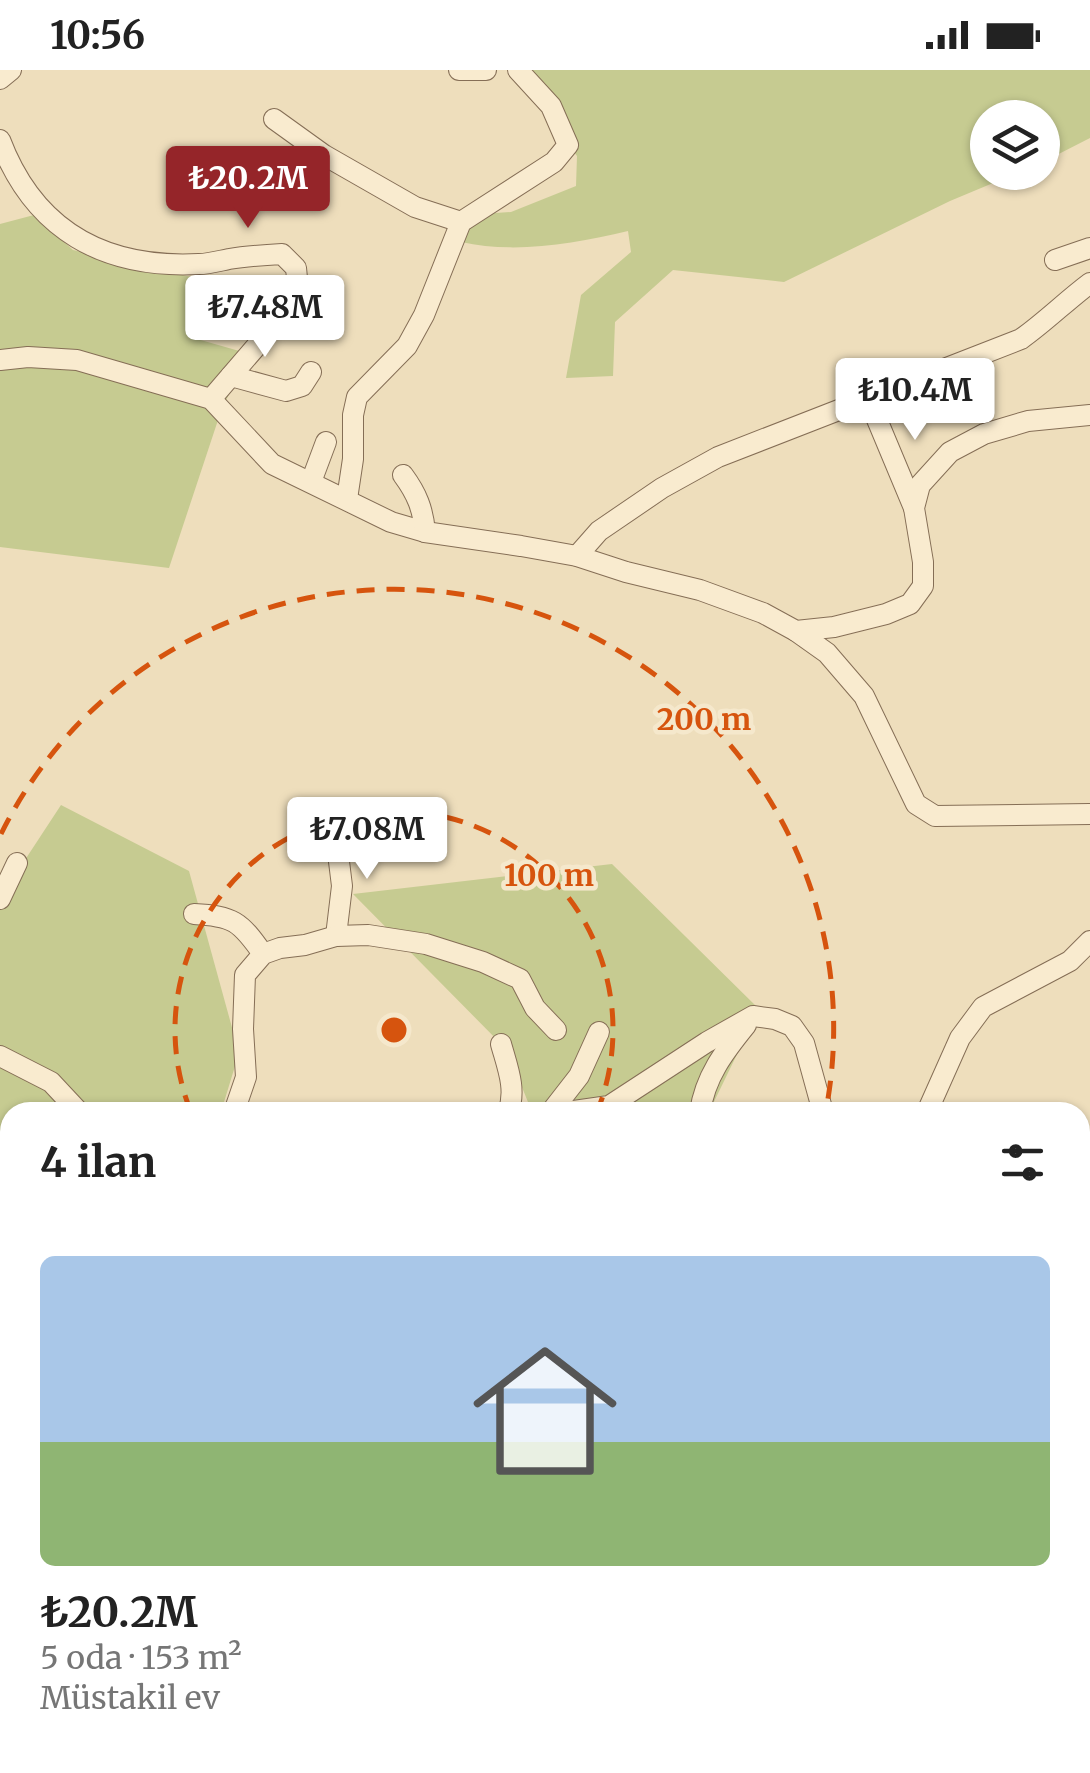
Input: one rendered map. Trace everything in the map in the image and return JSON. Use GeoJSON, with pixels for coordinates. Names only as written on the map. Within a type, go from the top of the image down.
{"type":"FeatureCollection","features":[{"type":"Feature","properties":{"kind":"street"},"geometry":{"type":"LineString","coordinates":[[0,79],[12,70]]}},
{"type":"Feature","properties":{"kind":"street"},"geometry":{"type":"LineString","coordinates":[[459,70],[486,70]]}},
{"type":"Feature","properties":{"kind":"street"},"geometry":{"type":"LineString","coordinates":[[346,499],[357,397],[408,346],[461,222],[554,162],[568,145],[551,106],[518,70]]}},
{"type":"Feature","properties":{"kind":"street"},"geometry":{"type":"LineString","coordinates":[[274,119],[324,155],[415,207],[461,222]]}},
{"type":"Feature","properties":{"kind":"street"},"geometry":{"type":"LineString","coordinates":[[0,140],[30,198],[49,219],[81,243],[150,264],[201,264],[282,254],[296,268],[298,288],[285,313],[211,399]]}},
{"type":"Feature","properties":{"kind":"street"},"geometry":{"type":"LineString","coordinates":[[1055,260],[1090,248]]}},
{"type":"Feature","properties":{"kind":"street"},"geometry":{"type":"LineString","coordinates":[[577,556],[599,532],[662,488],[718,456],[1021,339],[1090,284]]}},
{"type":"Feature","properties":{"kind":"street"},"geometry":{"type":"LineString","coordinates":[[0,360],[77,360],[211,399],[272,464],[391,522],[425,532],[577,556],[700,590],[763,613],[826,652],[864,696],[916,804],[934,816],[1090,814]]}},
{"type":"Feature","properties":{"kind":"street"},"geometry":{"type":"LineString","coordinates":[[231,376],[286,392],[302,386],[310,372]]}},
{"type":"Feature","properties":{"kind":"street"},"geometry":{"type":"LineString","coordinates":[[796,631],[834,627],[886,614],[910,604],[924,586],[914,508],[868,398]]}},
{"type":"Feature","properties":{"kind":"street"},"geometry":{"type":"LineString","coordinates":[[914,508],[920,485],[950,452],[984,434],[1028,421],[1090,415]]}},
{"type":"Feature","properties":{"kind":"street"},"geometry":{"type":"LineString","coordinates":[[311,482],[326,442]]}},
{"type":"Feature","properties":{"kind":"street"},"geometry":{"type":"LineString","coordinates":[[403,476],[423,510],[425,532]]}},
{"type":"Feature","properties":{"kind":"street"},"geometry":{"type":"LineString","coordinates":[[335,828],[342,886],[336,936]]}},
{"type":"Feature","properties":{"kind":"street"},"geometry":{"type":"LineString","coordinates":[[0,899],[17,864]]}},
{"type":"Feature","properties":{"kind":"street"},"geometry":{"type":"LineString","coordinates":[[194,914],[224,915],[247,931],[263,954]]}},
{"type":"Feature","properties":{"kind":"street"},"geometry":{"type":"LineString","coordinates":[[238,1102],[246,1078],[245,975],[263,954],[336,936],[368,935],[426,944],[483,962],[520,979],[535,1008],[556,1030]]}},
{"type":"Feature","properties":{"kind":"street"},"geometry":{"type":"LineString","coordinates":[[932,1102],[960,1038],[983,1007],[1070,962],[1090,941]]}},
{"type":"Feature","properties":{"kind":"street"},"geometry":{"type":"LineString","coordinates":[[615,1102],[753,1016],[775,1018],[792,1026],[804,1043],[820,1102]]}},
{"type":"Feature","properties":{"kind":"street"},"geometry":{"type":"LineString","coordinates":[[702,1102],[720,1056],[753,1016]]}},
{"type":"Feature","properties":{"kind":"street"},"geometry":{"type":"LineString","coordinates":[[559,1102],[579,1076],[598,1032]]}},
{"type":"Feature","properties":{"kind":"street"},"geometry":{"type":"LineString","coordinates":[[501,1044],[512,1087],[511,1102]]}},
{"type":"Feature","properties":{"kind":"street"},"geometry":{"type":"LineString","coordinates":[[0,1056],[51,1082],[70,1102]]}},
{"type":"Feature","properties":{"kind":"green space"},"geometry":{"type":"Polygon","coordinates":[[[531,70],[1090,70],[1090,138],[1060,153],[1060,100],[970,100],[970,190],[976,190],[784,282],[673,270],[615,322],[613,376],[566,378],[581,295],[631,252],[628,231],[544,246],[481,246],[461,242],[466,215],[511,212],[576,186],[577,156],[545,115],[531,70]]]}},
{"type":"Feature","properties":{"kind":"green space"},"geometry":{"type":"Polygon","coordinates":[[[34,215],[73,250],[196,278],[190,337],[250,354],[222,408],[169,568],[0,547],[0,224],[34,215]]]}},
{"type":"Feature","properties":{"kind":"green space"},"geometry":{"type":"Polygon","coordinates":[[[61,805],[189,871],[239,1053],[224,1102],[0,1102],[0,898],[61,805]]]}},
{"type":"Feature","properties":{"kind":"green space"},"geometry":{"type":"Polygon","coordinates":[[[612,864],[759,1009],[714,1102],[528,1102],[507,1050],[353,894],[612,864]]]}}]}
